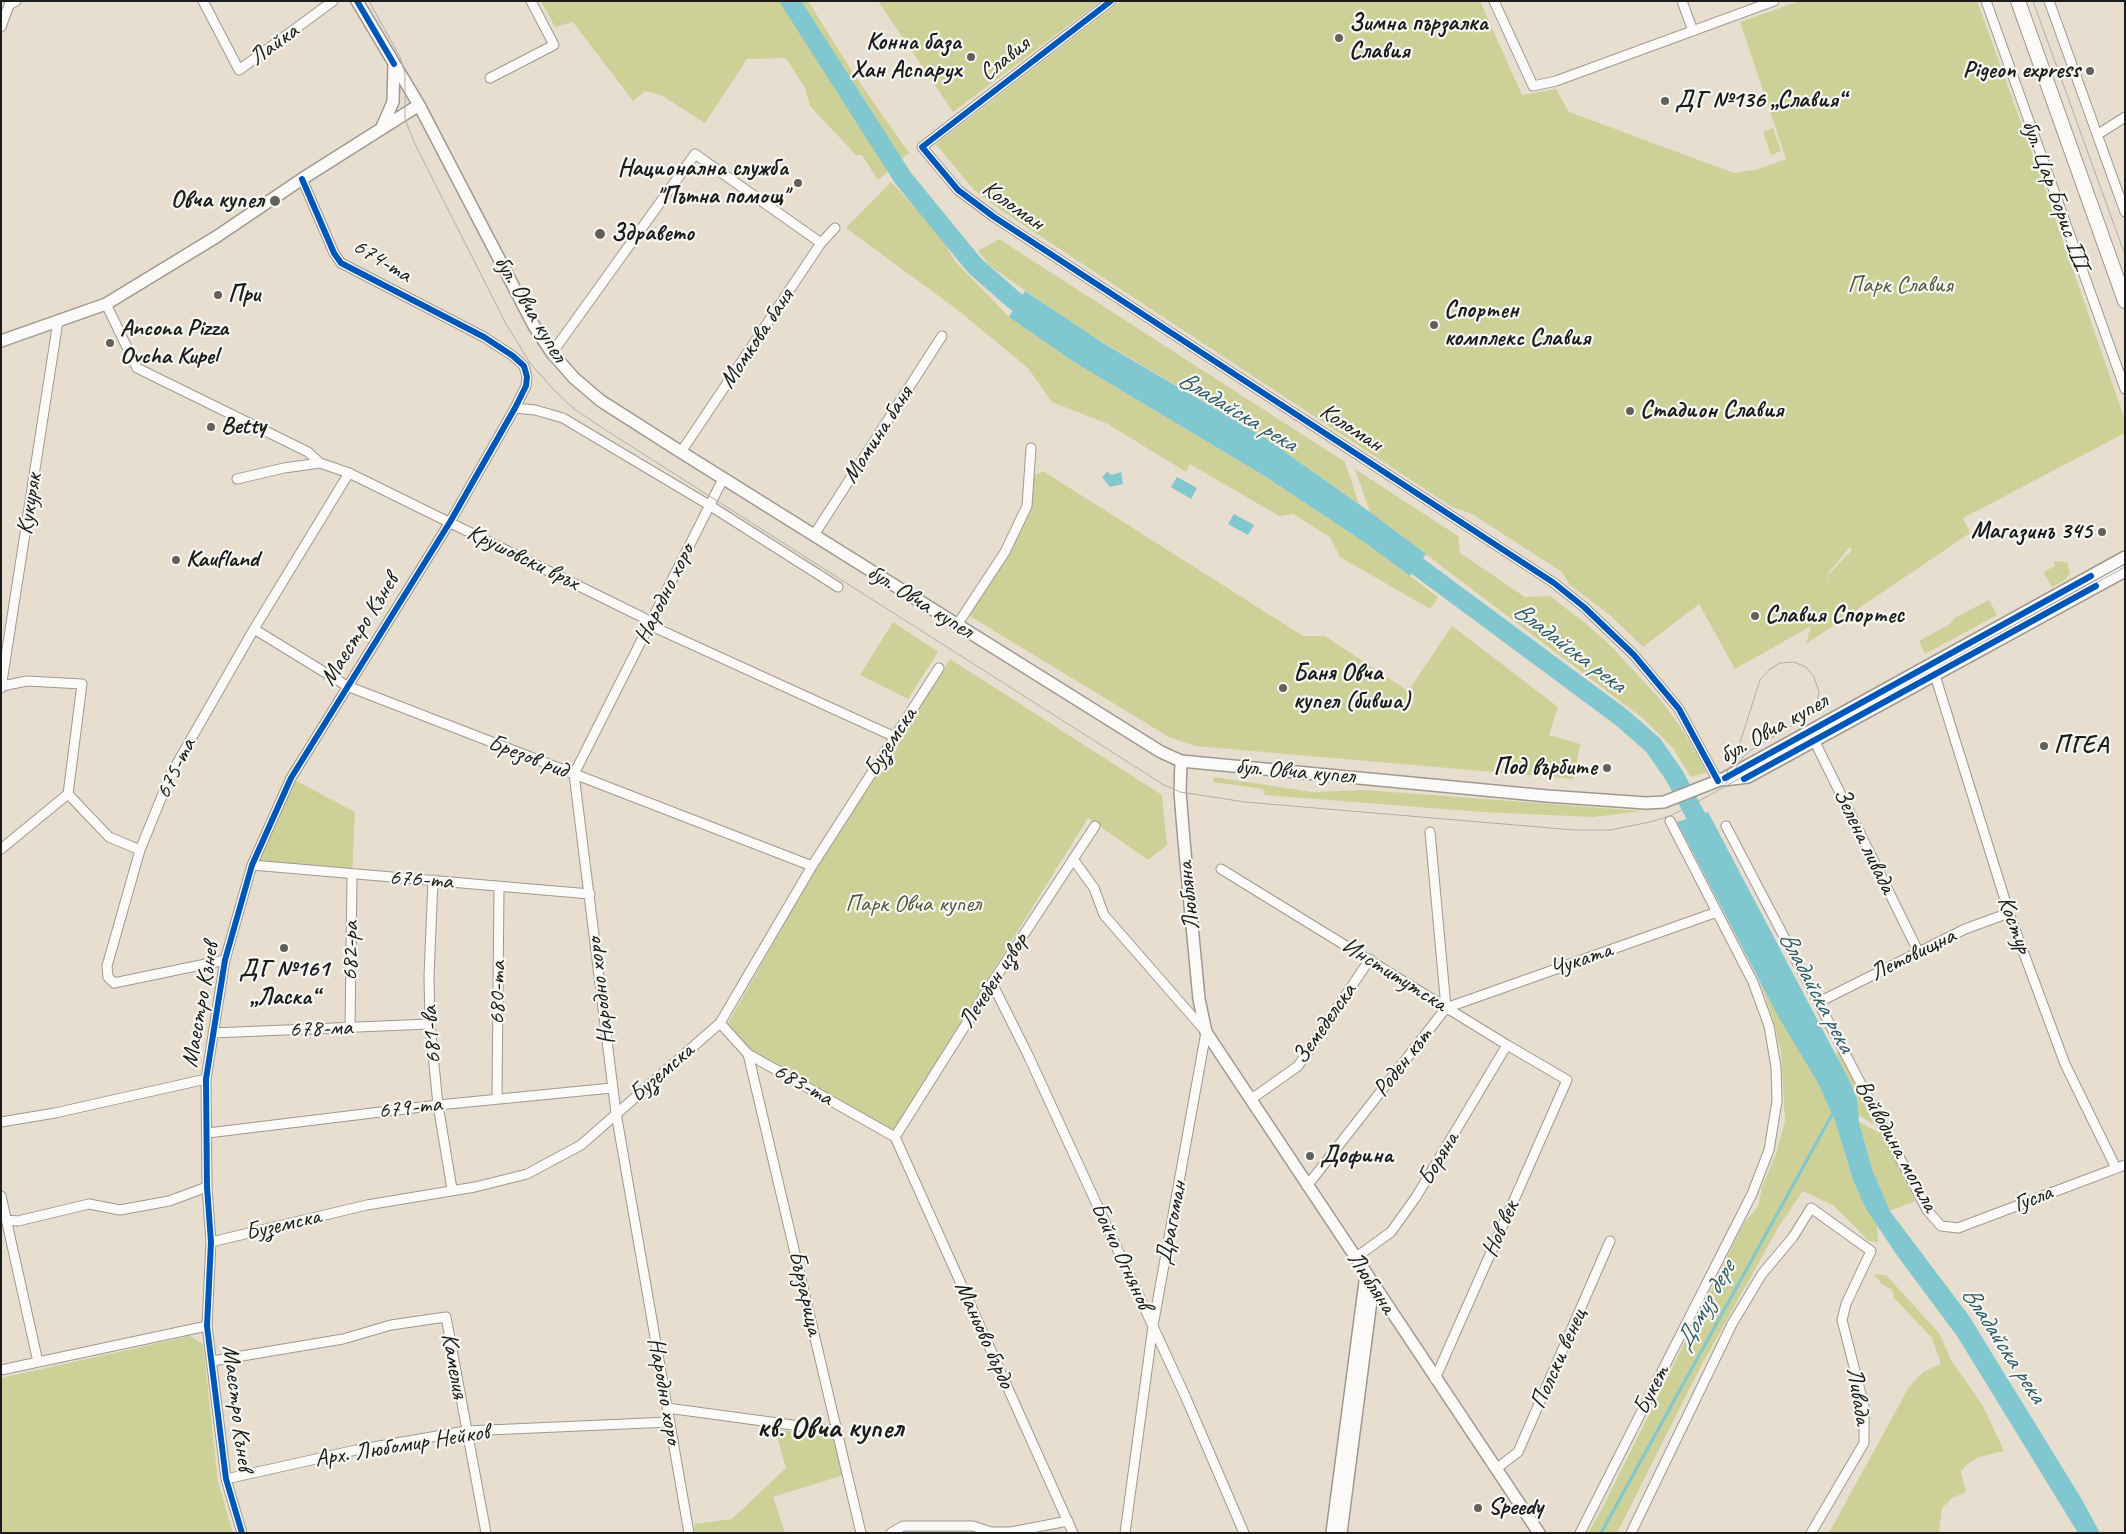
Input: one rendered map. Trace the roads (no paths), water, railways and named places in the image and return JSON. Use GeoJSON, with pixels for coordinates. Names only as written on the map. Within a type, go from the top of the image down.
{"type":"FeatureCollection","features":[{"type":"Feature","properties":{"kind":"main road","name":"бул. Овча купел"},"geometry":{"type":"LineString","coordinates":[[356,1],[419,105],[534,326],[552,353],[574,378],[601,401],[723,479],[1161,752],[1181,761],[1613,802],[1646,804],[1664,802],[1718,781],[1812,736],[1933,669],[2125,557]]}},
{"type":"Feature","properties":{"kind":"main road","name":"бул. Цар Борис III"},"geometry":{"type":"LineString","coordinates":[[2018,1],[2125,301]]}},
{"type":"Feature","properties":{"kind":"main road"},"geometry":{"type":"LineString","coordinates":[[380,129],[393,102],[394,64]]}},
{"type":"Feature","properties":{"kind":"main road"},"geometry":{"type":"LineString","coordinates":[[1,341],[106,304],[216,237],[302,179],[419,105]]}},
{"type":"Feature","properties":{"kind":"main road","name":"бул. Овча купел"},"geometry":{"type":"LineString","coordinates":[[1933,669],[2125,571]]}},
{"type":"Feature","properties":{"kind":"main road","name":"Любляна"},"geometry":{"type":"LineString","coordinates":[[1181,761],[1180,792],[1184,841],[1199,999],[1206,1032],[1434,1379],[1538,1533]]}},
{"type":"Feature","properties":{"kind":"main road"},"geometry":{"type":"LineString","coordinates":[[1332,1533],[1366,1274]]}},
{"type":"Feature","properties":{"kind":"main road"},"geometry":{"type":"LineString","coordinates":[[1341,1533],[1373,1285]]}},
{"type":"Feature","properties":{"kind":"street","name":"Лайка"},"geometry":{"type":"LineString","coordinates":[[203,1],[239,70],[333,1]]}},
{"type":"Feature","properties":{"kind":"street"},"geometry":{"type":"LineString","coordinates":[[490,78],[554,45],[531,1]]}},
{"type":"Feature","properties":{"kind":"street","name":"Славия"},"geometry":{"type":"LineString","coordinates":[[922,147],[1111,1]]}},
{"type":"Feature","properties":{"kind":"street"},"geometry":{"type":"LineString","coordinates":[[1494,1],[1533,86],[1556,81],[1774,1]]}},
{"type":"Feature","properties":{"kind":"street"},"geometry":{"type":"LineString","coordinates":[[1682,1],[1693,31]]}},
{"type":"Feature","properties":{"kind":"street","name":"бул. Цар Борис III"},"geometry":{"type":"LineString","coordinates":[[1986,1],[2125,389]]}},
{"type":"Feature","properties":{"kind":"street"},"geometry":{"type":"LineString","coordinates":[[2049,1],[2125,212]]}},
{"type":"Feature","properties":{"kind":"street"},"geometry":{"type":"LineString","coordinates":[[1,27],[9,5]]}},
{"type":"Feature","properties":{"kind":"street"},"geometry":{"type":"LineString","coordinates":[[2097,135],[2125,117]]}},
{"type":"Feature","properties":{"kind":"street","name":"Коломан"},"geometry":{"type":"LineString","coordinates":[[922,147],[958,190],[994,217],[1554,583],[1634,655],[1679,709],[1718,781]]}},
{"type":"Feature","properties":{"kind":"street"},"geometry":{"type":"LineString","coordinates":[[552,353],[694,154],[822,243]]}},
{"type":"Feature","properties":{"kind":"street","name":"674-та"},"geometry":{"type":"LineString","coordinates":[[302,179],[334,252],[341,263],[484,337]]}},
{"type":"Feature","properties":{"kind":"street","name":"Момкова баня"},"geometry":{"type":"LineString","coordinates":[[681,452],[822,243],[835,228]]}},
{"type":"Feature","properties":{"kind":"street","name":"Крушовски връх"},"geometry":{"type":"LineString","coordinates":[[106,304],[137,368],[308,452],[320,463],[349,473],[644,618],[658,630],[895,737]]}},
{"type":"Feature","properties":{"kind":"street","name":"Кукуряк"},"geometry":{"type":"LineString","coordinates":[[1,687],[58,321]]}},
{"type":"Feature","properties":{"kind":"street","name":"Момина баня"},"geometry":{"type":"LineString","coordinates":[[814,535],[942,336]]}},
{"type":"Feature","properties":{"kind":"street","name":"Маестро Кънев"},"geometry":{"type":"LineString","coordinates":[[242,1533],[226,1479],[207,1326],[211,1242],[207,1187],[206,1079],[225,960],[252,865],[291,778],[450,522],[526,386],[527,377],[524,366],[513,356],[484,337]]}},
{"type":"Feature","properties":{"kind":"street"},"geometry":{"type":"LineString","coordinates":[[515,408],[535,410],[563,418],[710,505],[838,587]]}},
{"type":"Feature","properties":{"kind":"street"},"geometry":{"type":"LineString","coordinates":[[956,625],[1005,552],[1027,506],[1031,448]]}},
{"type":"Feature","properties":{"kind":"street"},"geometry":{"type":"LineString","coordinates":[[237,479],[292,466],[320,463]]}},
{"type":"Feature","properties":{"kind":"street","name":"675-та"},"geometry":{"type":"LineString","coordinates":[[225,960],[114,984],[108,977],[106,966],[140,850],[171,774],[254,629],[349,473]]}},
{"type":"Feature","properties":{"kind":"street","name":"Народно хоро"},"geometry":{"type":"LineString","coordinates":[[689,1533],[612,1088],[574,774],[723,479]]}},
{"type":"Feature","properties":{"kind":"street","name":"Брезов рид"},"geometry":{"type":"LineString","coordinates":[[254,629],[347,686],[812,866]]}},
{"type":"Feature","properties":{"kind":"street","name":"Буземска"},"geometry":{"type":"LineString","coordinates":[[211,1242],[368,1205],[452,1189],[475,1187],[527,1174],[581,1145],[720,1023],[812,866],[939,668]]}},
{"type":"Feature","properties":{"kind":"street","name":"Костур"},"geometry":{"type":"LineString","coordinates":[[1933,669],[2009,913],[2065,1064],[2120,1166]]}},
{"type":"Feature","properties":{"kind":"street"},"geometry":{"type":"LineString","coordinates":[[1,687],[27,682],[82,684],[68,794],[1,849]]}},
{"type":"Feature","properties":{"kind":"street","name":"Зелена ливада"},"geometry":{"type":"LineString","coordinates":[[1812,736],[1918,951]]}},
{"type":"Feature","properties":{"kind":"street"},"geometry":{"type":"LineString","coordinates":[[68,794],[109,837],[140,850]]}},
{"type":"Feature","properties":{"kind":"street"},"geometry":{"type":"LineString","coordinates":[[1670,821],[1717,912]]}},
{"type":"Feature","properties":{"kind":"street","name":"Лечебен извор"},"geometry":{"type":"LineString","coordinates":[[895,1137],[992,983],[1095,826]]}},
{"type":"Feature","properties":{"kind":"street","name":"Войводина могила"},"geometry":{"type":"LineString","coordinates":[[1726,826],[1927,1210],[1941,1226]]}},
{"type":"Feature","properties":{"kind":"street","name":"Роден кът"},"geometry":{"type":"LineString","coordinates":[[1307,1186],[1446,1008],[1430,832]]}},
{"type":"Feature","properties":{"kind":"street","name":"Любляна"},"geometry":{"type":"LineString","coordinates":[[1073,859],[1085,872],[1094,888],[1104,916],[1206,1032]]}},
{"type":"Feature","properties":{"kind":"street","name":"676-та"},"geometry":{"type":"LineString","coordinates":[[252,865],[352,876],[433,880],[590,894]]}},
{"type":"Feature","properties":{"kind":"street","name":"Институтска"},"geometry":{"type":"LineString","coordinates":[[1221,869],[1370,959],[1446,1008],[1567,1080]]}},
{"type":"Feature","properties":{"kind":"street","name":"682-ра"},"geometry":{"type":"LineString","coordinates":[[350,1028],[352,876]]}},
{"type":"Feature","properties":{"kind":"street","name":"681-ва"},"geometry":{"type":"LineString","coordinates":[[433,880],[429,976],[430,1024],[438,1105],[452,1189]]}},
{"type":"Feature","properties":{"kind":"street","name":"680-та"},"geometry":{"type":"LineString","coordinates":[[497,1098],[499,887]]}},
{"type":"Feature","properties":{"kind":"street","name":"Чуката"},"geometry":{"type":"LineString","coordinates":[[1446,1008],[1717,912]]}},
{"type":"Feature","properties":{"kind":"street","name":"Букет"},"geometry":{"type":"LineString","coordinates":[[1580,1533],[1752,1194],[1769,1150],[1777,1101],[1776,1067],[1769,1026],[1753,982],[1717,912]]}},
{"type":"Feature","properties":{"kind":"street","name":"Летовищна"},"geometry":{"type":"LineString","coordinates":[[1819,1002],[1918,951],[1965,929],[2009,913]]}},
{"type":"Feature","properties":{"kind":"street","name":"Земеделска"},"geometry":{"type":"LineString","coordinates":[[1250,1100],[1298,1066],[1370,959]]}},
{"type":"Feature","properties":{"kind":"street","name":"Бойчо Огнянов"},"geometry":{"type":"LineString","coordinates":[[992,983],[1028,1055],[1153,1326],[1244,1533]]}},
{"type":"Feature","properties":{"kind":"street","name":"683-та"},"geometry":{"type":"LineString","coordinates":[[720,1023],[748,1054],[895,1137]]}},
{"type":"Feature","properties":{"kind":"street","name":"678-ма"},"geometry":{"type":"LineString","coordinates":[[213,1033],[430,1024]]}},
{"type":"Feature","properties":{"kind":"street","name":"Драгоман"},"geometry":{"type":"LineString","coordinates":[[1125,1533],[1153,1326],[1206,1032]]}},
{"type":"Feature","properties":{"kind":"street","name":"Боряна"},"geometry":{"type":"LineString","coordinates":[[1355,1258],[1391,1232],[1416,1197],[1507,1045]]}},
{"type":"Feature","properties":{"kind":"street","name":"Бързарица"},"geometry":{"type":"LineString","coordinates":[[748,1054],[861,1533]]}},
{"type":"Feature","properties":{"kind":"street"},"geometry":{"type":"LineString","coordinates":[[1,1122],[55,1113],[206,1079]]}},
{"type":"Feature","properties":{"kind":"street","name":"Нов век"},"geometry":{"type":"LineString","coordinates":[[1434,1379],[1567,1080]]}},
{"type":"Feature","properties":{"kind":"street","name":"679-та"},"geometry":{"type":"LineString","coordinates":[[208,1133],[497,1098],[612,1088]]}},
{"type":"Feature","properties":{"kind":"street","name":"Маньово бърдо"},"geometry":{"type":"LineString","coordinates":[[895,1137],[1073,1533]]}},
{"type":"Feature","properties":{"kind":"street","name":"Гусла"},"geometry":{"type":"LineString","coordinates":[[1941,1226],[1958,1228],[2120,1166]]}},
{"type":"Feature","properties":{"kind":"street"},"geometry":{"type":"LineString","coordinates":[[6,1220],[18,1221],[89,1204],[120,1210],[169,1201],[207,1187]]}},
{"type":"Feature","properties":{"kind":"street"},"geometry":{"type":"LineString","coordinates":[[2,1200],[38,1362]]}},
{"type":"Feature","properties":{"kind":"street","name":"Букет"},"geometry":{"type":"LineString","coordinates":[[1631,1533],[1732,1324],[1762,1274],[1793,1237],[1811,1208],[1871,1251]]}},
{"type":"Feature","properties":{"kind":"street","name":"Полски венец"},"geometry":{"type":"LineString","coordinates":[[1496,1469],[1518,1452],[1610,1241]]}},
{"type":"Feature","properties":{"kind":"street","name":"Ливада"},"geometry":{"type":"LineString","coordinates":[[1811,1533],[1864,1443],[1864,1406],[1842,1320],[1846,1304],[1871,1251]]}},
{"type":"Feature","properties":{"kind":"street","name":"Камелия"},"geometry":{"type":"LineString","coordinates":[[212,1361],[344,1339],[391,1325],[446,1317],[486,1533]]}},
{"type":"Feature","properties":{"kind":"street"},"geometry":{"type":"LineString","coordinates":[[1,1370],[207,1326]]}},
{"type":"Feature","properties":{"kind":"street"},"geometry":{"type":"LineString","coordinates":[[667,1408],[838,1431]]}},
{"type":"Feature","properties":{"kind":"street","name":"Арх. Любомир Нейков"},"geometry":{"type":"LineString","coordinates":[[226,1479],[356,1450],[466,1431],[670,1422]]}},
{"type":"Feature","properties":{"kind":"street"},"geometry":{"type":"LineString","coordinates":[[891,1533],[903,1526],[973,1526],[991,1532],[1011,1532],[1068,1521]]}},
{"type":"Feature","properties":{"kind":"water"},"geometry":{"type":"Polygon","coordinates":[[[1025,291],[1103,343],[1265,438],[1426,554],[1410,576],[1367,544],[1266,477],[1074,362],[1009,317],[1025,291]]]}},
{"type":"Feature","properties":{"kind":"water"},"geometry":{"type":"Polygon","coordinates":[[[1107,472],[1112,475],[1121,472],[1123,484],[1110,487],[1102,477],[1107,472]]]}},
{"type":"Feature","properties":{"kind":"water"},"geometry":{"type":"Polygon","coordinates":[[[1177,477],[1197,488],[1191,499],[1171,487],[1177,477]]]}},
{"type":"Feature","properties":{"kind":"water"},"geometry":{"type":"Polygon","coordinates":[[[1234,514],[1254,525],[1248,535],[1228,524],[1234,514]]]}},
{"type":"Feature","properties":{"kind":"water"},"geometry":{"type":"Polygon","coordinates":[[[1708,812],[1848,1078],[1857,1099],[1859,1122],[1872,1169],[1890,1211],[1969,1316],[2081,1498],[2100,1533],[2078,1533],[1957,1336],[1896,1254],[1865,1207],[1853,1180],[1835,1121],[1818,1083],[1778,1016],[1677,822],[1708,812]]]}},
{"type":"Feature","properties":{"kind":"waterway","name":"Владайска река"},"geometry":{"type":"LineString","coordinates":[[790,1],[903,178],[975,266],[1015,301],[1039,318]]}},
{"type":"Feature","properties":{"kind":"waterway","name":"Владайска река"},"geometry":{"type":"LineString","coordinates":[[1397,551],[1621,717],[1653,745],[1674,775],[1708,839]]}},
{"type":"Feature","properties":{"kind":"waterway","name":"Домуз дере"},"geometry":{"type":"LineString","coordinates":[[1601,1533],[1834,1111]]}},
{"type":"Feature","properties":{"kind":"tram line"},"geometry":{"type":"LineString","coordinates":[[369,1],[400,57],[405,73],[405,119],[414,142],[506,324],[530,363],[554,390],[573,408],[604,429],[1164,785],[1180,792],[1245,802],[1574,830],[1610,830],[1650,822],[1670,816],[1706,797],[2125,567]]}},
{"type":"Feature","properties":{"kind":"tram line"},"geometry":{"type":"LineString","coordinates":[[2033,1],[2125,255]]}},
{"type":"Feature","properties":{"kind":"tram line"},"geometry":{"type":"LineString","coordinates":[[1722,783],[1737,752],[1760,680],[1770,669],[1780,663],[1794,662],[1806,667],[1814,677],[1819,692],[1817,703],[1811,714],[1751,750],[1743,757],[1725,785]]}},
{"type":"Feature","properties":{"kind":"place","name":"Зимна пързалка Славия"},"geometry":{"type":"Point","coordinates":[1339,38]}},
{"type":"Feature","properties":{"kind":"place","name":"Конна база Хан Аспарух"},"geometry":{"type":"Point","coordinates":[971,57]}},
{"type":"Feature","properties":{"kind":"place","name":"Pigeon express"},"geometry":{"type":"Point","coordinates":[2090,71]}},
{"type":"Feature","properties":{"kind":"place","name":"ДГ №136 „Славия“"},"geometry":{"type":"Point","coordinates":[1665,101]}},
{"type":"Feature","properties":{"kind":"place","name":"Национална служба \"Пътна помощ\""},"geometry":{"type":"Point","coordinates":[798,183]}},
{"type":"Feature","properties":{"kind":"place","name":"Овча купел"},"geometry":{"type":"Point","coordinates":[275,201]}},
{"type":"Feature","properties":{"kind":"place","name":"Здравето"},"geometry":{"type":"Point","coordinates":[600,234]}},
{"type":"Feature","properties":{"kind":"place","name":"При"},"geometry":{"type":"Point","coordinates":[218,295]}},
{"type":"Feature","properties":{"kind":"place","name":"Спортен комплекс Славия"},"geometry":{"type":"Point","coordinates":[1434,325]}},
{"type":"Feature","properties":{"kind":"place","name":"Ancona Pizza Ovcha Kupel"},"geometry":{"type":"Point","coordinates":[110,343]}},
{"type":"Feature","properties":{"kind":"place","name":"Стадион Славия"},"geometry":{"type":"Point","coordinates":[1630,411]}},
{"type":"Feature","properties":{"kind":"place","name":"Betty"},"geometry":{"type":"Point","coordinates":[211,427]}},
{"type":"Feature","properties":{"kind":"place","name":"Магазинъ 345"},"geometry":{"type":"Point","coordinates":[2102,532]}},
{"type":"Feature","properties":{"kind":"place","name":"Kaufland"},"geometry":{"type":"Point","coordinates":[176,560]}},
{"type":"Feature","properties":{"kind":"place","name":"Славия Спортес"},"geometry":{"type":"Point","coordinates":[1755,616]}},
{"type":"Feature","properties":{"kind":"place","name":"Баня Овча купел (бивша)"},"geometry":{"type":"Point","coordinates":[1283,688]}},
{"type":"Feature","properties":{"kind":"place","name":"ПГЕА"},"geometry":{"type":"Point","coordinates":[2044,746]}},
{"type":"Feature","properties":{"kind":"place","name":"Под върбите"},"geometry":{"type":"Point","coordinates":[1607,768]}},
{"type":"Feature","properties":{"kind":"place","name":"ДГ №161 „Ласка“"},"geometry":{"type":"Point","coordinates":[284,948]}},
{"type":"Feature","properties":{"kind":"place","name":"Дофина"},"geometry":{"type":"Point","coordinates":[1310,1156]}},
{"type":"Feature","properties":{"kind":"place","name":"Speedy"},"geometry":{"type":"Point","coordinates":[1478,1508]}},
{"type":"Feature","properties":{"kind":"district","name":"кв. Овча купел"},"geometry":{"type":"Point","coordinates":[830,1429]}},
{"type":"Feature","properties":{"kind":"park label","name":"Парк Славия"},"geometry":{"type":"Point","coordinates":[1900,286]}},
{"type":"Feature","properties":{"kind":"park label","name":"Парк Овча купел"},"geometry":{"type":"Point","coordinates":[913,905]}}]}
